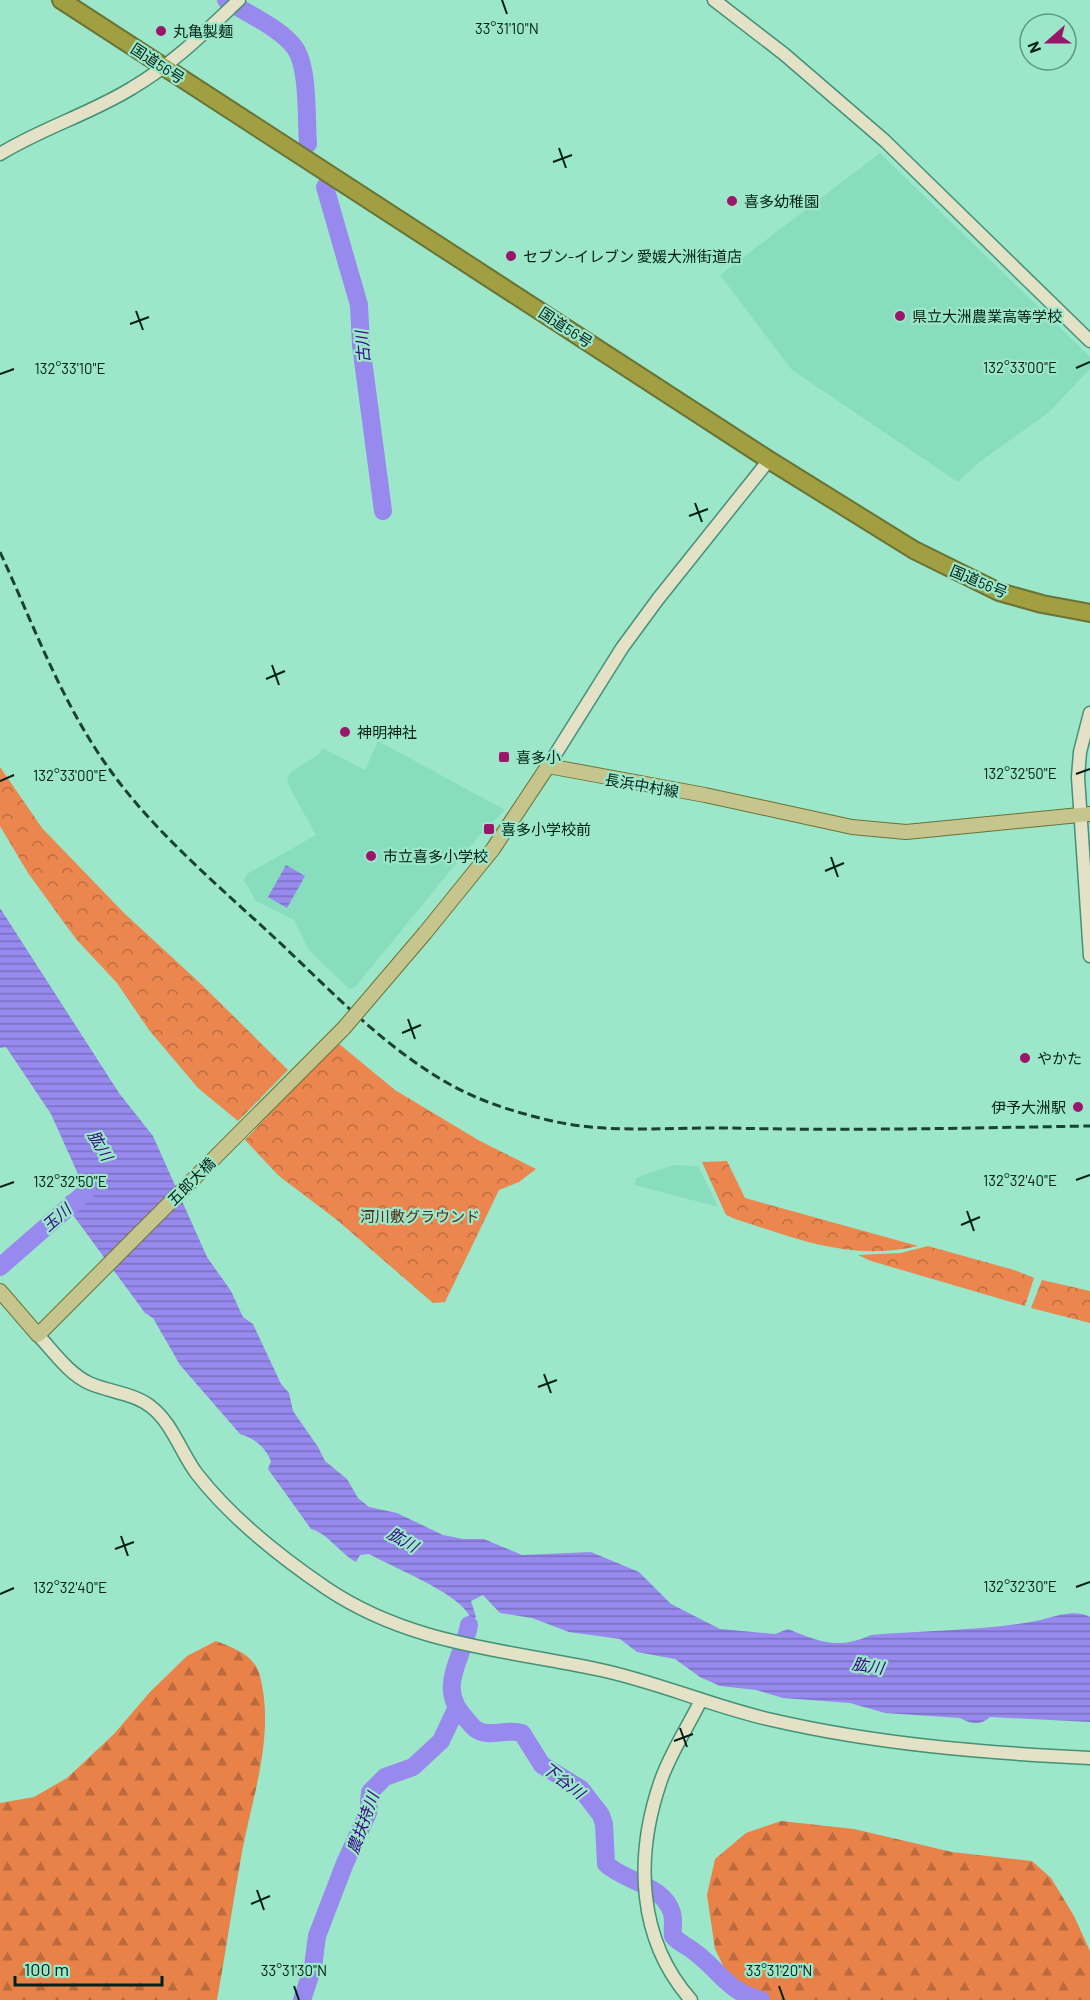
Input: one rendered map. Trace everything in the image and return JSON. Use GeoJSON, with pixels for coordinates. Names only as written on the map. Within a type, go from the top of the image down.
{"type":"FeatureCollection","features":[{"type":"Feature","properties":{"kind":"highway","name":"国道56号"},"geometry":{"type":"LineString","coordinates":[[61,0],[421,231],[770,460],[914,550],[999,592],[1042,604],[1090,613]]}},
{"type":"Feature","properties":{"kind":"main road","name":"長浜中村線"},"geometry":{"type":"LineString","coordinates":[[548,766],[705,795],[852,827],[906,832],[1086,815]]}},
{"type":"Feature","properties":{"kind":"main road","name":"五郎大橋"},"geometry":{"type":"LineString","coordinates":[[38,1335],[344,1028],[425,933],[500,839],[548,766]]}},
{"type":"Feature","properties":{"kind":"main road"},"geometry":{"type":"LineString","coordinates":[[0,1291],[38,1335]]}},
{"type":"Feature","properties":{"kind":"street"},"geometry":{"type":"LineString","coordinates":[[0,154],[52,125],[102,105],[164,67],[239,0]]}},
{"type":"Feature","properties":{"kind":"street"},"geometry":{"type":"LineString","coordinates":[[714,0],[784,54],[885,141],[1090,341]]}},
{"type":"Feature","properties":{"kind":"street"},"geometry":{"type":"LineString","coordinates":[[548,766],[622,648],[770,460]]}},
{"type":"Feature","properties":{"kind":"street"},"geometry":{"type":"LineString","coordinates":[[1090,713],[1080,752],[1078,777],[1086,815],[1090,957]]}},
{"type":"Feature","properties":{"kind":"street"},"geometry":{"type":"LineString","coordinates":[[38,1335],[71,1370],[87,1383],[152,1406],[165,1422],[195,1472],[244,1525],[326,1588],[410,1631],[451,1643],[598,1669],[770,1720],[833,1732],[933,1746],[1090,1758]]}},
{"type":"Feature","properties":{"kind":"street"},"geometry":{"type":"LineString","coordinates":[[691,2000],[674,1981],[657,1949],[648,1922],[645,1853],[660,1780],[701,1700]]}},
{"type":"Feature","properties":{"kind":"shaded area","name":"県立大洲農業高等学校"},"geometry":{"type":"Polygon","coordinates":[[[880,153],[1090,357],[1090,369],[1048,413],[978,463],[958,482],[792,370],[720,275],[880,153]]]}},
{"type":"Feature","properties":{"kind":"shaded area","name":"市立喜多小学校"},"geometry":{"type":"Polygon","coordinates":[[[378,741],[505,810],[478,837],[355,987],[349,989],[308,949],[294,920],[256,901],[244,880],[247,874],[316,835],[290,788],[287,780],[290,773],[319,754],[322,748],[365,770],[378,741]]]}},
{"type":"Feature","properties":{"kind":"shaded area"},"geometry":{"type":"Polygon","coordinates":[[[673,1165],[698,1166],[718,1207],[635,1185],[636,1178],[673,1165]]]}},
{"type":"Feature","properties":{"kind":"green space"},"geometry":{"type":"Polygon","coordinates":[[[0,767],[42,828],[124,913],[201,984],[288,1070],[238,1121],[198,1088],[149,1030],[117,983],[76,939],[28,873],[0,826],[0,767]]]}},
{"type":"Feature","properties":{"kind":"green space","name":"河川敷グラウンド"},"geometry":{"type":"Polygon","coordinates":[[[338,1043],[395,1090],[480,1141],[536,1169],[519,1182],[499,1190],[445,1302],[433,1303],[337,1220],[279,1176],[245,1140],[338,1043]]]}},
{"type":"Feature","properties":{"kind":"green space"},"geometry":{"type":"Polygon","coordinates":[[[727,1161],[745,1198],[918,1246],[893,1250],[847,1250],[803,1241],[726,1215],[702,1162],[727,1161]]]}},
{"type":"Feature","properties":{"kind":"green space"},"geometry":{"type":"Polygon","coordinates":[[[928,1246],[1014,1270],[1034,1278],[1025,1306],[871,1261],[858,1255],[901,1253],[928,1246]]]}},
{"type":"Feature","properties":{"kind":"green space"},"geometry":{"type":"Polygon","coordinates":[[[1042,1280],[1090,1291],[1090,1323],[1031,1308],[1042,1280]]]}},
{"type":"Feature","properties":{"kind":"green space"},"geometry":{"type":"Polygon","coordinates":[[[216,1641],[243,1653],[254,1663],[260,1676],[265,1720],[261,1764],[242,1852],[217,2000],[0,2000],[0,1803],[34,1797],[67,1778],[114,1734],[150,1692],[187,1656],[216,1641]]]}},
{"type":"Feature","properties":{"kind":"green space"},"geometry":{"type":"Polygon","coordinates":[[[781,1821],[854,1829],[952,1852],[1032,1861],[1051,1878],[1074,1916],[1090,1951],[1090,2000],[740,2000],[715,1949],[707,1895],[715,1859],[746,1833],[781,1821]]]}},
{"type":"Feature","properties":{"kind":"water"},"geometry":{"type":"Polygon","coordinates":[[[286,865],[305,876],[287,908],[268,897],[286,865]]]}},
{"type":"Feature","properties":{"kind":"water","name":"肱川"},"geometry":{"type":"Polygon","coordinates":[[[0,908],[119,1093],[153,1136],[207,1257],[231,1291],[243,1317],[253,1324],[281,1384],[289,1393],[293,1411],[325,1461],[347,1479],[358,1498],[369,1507],[397,1513],[443,1535],[463,1539],[484,1539],[522,1555],[591,1552],[639,1572],[671,1604],[720,1629],[775,1634],[788,1629],[820,1641],[839,1643],[859,1640],[871,1635],[995,1627],[1063,1615],[1083,1614],[1090,1617],[1090,1722],[990,1717],[983,1722],[975,1723],[960,1718],[885,1713],[850,1703],[783,1698],[756,1690],[720,1686],[700,1677],[675,1659],[637,1652],[620,1639],[569,1632],[532,1618],[500,1613],[483,1595],[471,1601],[476,1617],[471,1621],[472,1629],[468,1636],[465,1636],[470,1617],[454,1599],[369,1554],[360,1555],[356,1562],[344,1554],[323,1535],[311,1529],[268,1469],[271,1461],[266,1451],[250,1438],[240,1434],[180,1365],[153,1318],[145,1313],[70,1211],[66,1196],[77,1194],[82,1183],[51,1114],[6,1047],[0,1048],[0,908]]]}},
{"type":"Feature","properties":{"kind":"waterway","name":"古川"},"geometry":{"type":"LineString","coordinates":[[226,0],[282,34],[295,48],[303,68],[305,81],[308,144]]}},
{"type":"Feature","properties":{"kind":"waterway","name":"古川"},"geometry":{"type":"LineString","coordinates":[[325,187],[359,305],[361,345],[383,511]]}},
{"type":"Feature","properties":{"kind":"waterway","name":"玉川"},"geometry":{"type":"LineString","coordinates":[[0,1267],[87,1191]]}},
{"type":"Feature","properties":{"kind":"waterway","name":"下谷川"},"geometry":{"type":"LineString","coordinates":[[469,1625],[453,1674],[453,1697],[458,1708],[474,1728],[482,1732],[522,1733],[542,1765],[581,1789],[601,1815],[604,1824],[606,1864],[661,1896],[672,1913],[673,1936],[705,1960],[740,1992],[761,2000]]}},
{"type":"Feature","properties":{"kind":"waterway","name":"農扶持川"},"geometry":{"type":"LineString","coordinates":[[302,2000],[313,1967],[317,1936],[345,1863],[368,1813],[370,1792],[385,1777],[413,1767],[441,1741],[456,1709]]}},
{"type":"Feature","properties":{"kind":"railway"},"geometry":{"type":"LineString","coordinates":[[0,552],[77,718],[110,770],[147,816],[189,859],[377,1033],[421,1066],[457,1088],[524,1114],[574,1125],[596,1127],[864,1129],[1090,1126]]}},
{"type":"Feature","properties":{"kind":"place","name":"丸亀製麺"},"geometry":{"type":"Point","coordinates":[161,31]}},
{"type":"Feature","properties":{"kind":"place","name":"喜多幼稚園"},"geometry":{"type":"Point","coordinates":[732,201]}},
{"type":"Feature","properties":{"kind":"place","name":"セブン-イレブン 愛媛大洲街道店"},"geometry":{"type":"Point","coordinates":[511,256]}},
{"type":"Feature","properties":{"kind":"place","name":"県立大洲農業高等学校"},"geometry":{"type":"Point","coordinates":[900,316]}},
{"type":"Feature","properties":{"kind":"place","name":"神明神社"},"geometry":{"type":"Point","coordinates":[345,732]}},
{"type":"Feature","properties":{"kind":"place","name":"喜多小"},"geometry":{"type":"Point","coordinates":[504,757]}},
{"type":"Feature","properties":{"kind":"place","name":"喜多小学校前"},"geometry":{"type":"Point","coordinates":[489,829]}},
{"type":"Feature","properties":{"kind":"place","name":"市立喜多小学校"},"geometry":{"type":"Point","coordinates":[371,856]}},
{"type":"Feature","properties":{"kind":"place","name":"やかた"},"geometry":{"type":"Point","coordinates":[1025,1058]}},
{"type":"Feature","properties":{"kind":"place","name":"伊予大洲駅"},"geometry":{"type":"Point","coordinates":[1078,1107]}}]}
